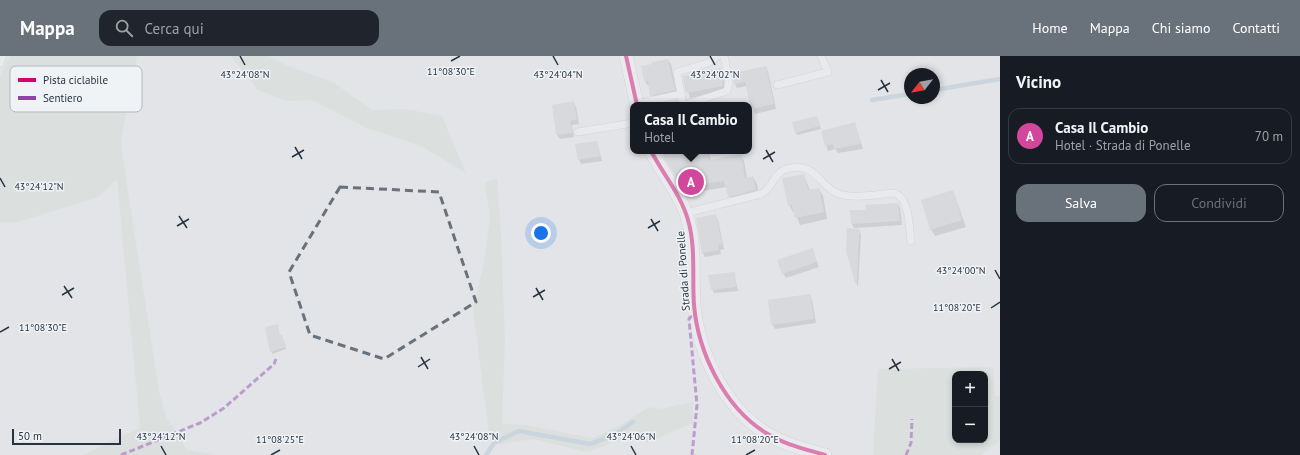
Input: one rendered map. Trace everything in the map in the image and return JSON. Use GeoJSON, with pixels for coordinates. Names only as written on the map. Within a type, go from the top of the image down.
{"type":"FeatureCollection","features":[{"type":"Feature","properties":{"kind":"street"},"geometry":{"type":"LineString","coordinates":[[626,56],[636,102]]}},
{"type":"Feature","properties":{"kind":"street","name":"Strada di Ponelle"},"geometry":{"type":"LineString","coordinates":[[653,154],[686,213],[692,242],[696,318],[703,347],[713,372],[739,409],[760,429],[783,441],[825,455]]}},
{"type":"Feature","properties":{"kind":"lane"},"geometry":{"type":"LineString","coordinates":[[0,63],[3,56]]}},
{"type":"Feature","properties":{"kind":"lane"},"geometry":{"type":"LineString","coordinates":[[683,102],[677,72],[708,63],[718,56]]}},
{"type":"Feature","properties":{"kind":"lane"},"geometry":{"type":"LineString","coordinates":[[693,102],[726,91],[730,82],[724,56]]}},
{"type":"Feature","properties":{"kind":"lane"},"geometry":{"type":"LineString","coordinates":[[777,84],[828,72],[821,56]]}},
{"type":"Feature","properties":{"kind":"lane"},"geometry":{"type":"LineString","coordinates":[[649,102],[681,94]]}},
{"type":"Feature","properties":{"kind":"lane"},"geometry":{"type":"LineString","coordinates":[[578,132],[630,123]]}},
{"type":"Feature","properties":{"kind":"lane"},"geometry":{"type":"LineString","coordinates":[[686,213],[765,193],[775,176],[786,169],[800,168],[814,173],[832,190],[843,195],[897,194],[903,199],[906,205],[911,240]]}},
{"type":"Feature","properties":{"kind":"highlighted area"},"geometry":{"type":"Polygon","coordinates":[[[340,187],[439,192],[476,302],[384,359],[310,335],[289,272],[340,187]]]}},
{"type":"Feature","properties":{"kind":"shaded area"},"geometry":{"type":"Polygon","coordinates":[[[10,56],[137,56],[135,66],[10,66],[10,112],[126,112],[121,140],[159,391],[166,416],[187,450],[218,455],[83,455],[140,428],[117,179],[98,197],[18,222],[0,222],[0,76],[10,56]]]}},
{"type":"Feature","properties":{"kind":"shaded area"},"geometry":{"type":"Polygon","coordinates":[[[231,56],[269,56],[288,66],[333,82],[372,110],[405,109],[442,116],[466,173],[421,146],[367,128],[312,100],[286,101],[258,90],[231,56]]]}},
{"type":"Feature","properties":{"kind":"shaded area"},"geometry":{"type":"Polygon","coordinates":[[[497,178],[505,341],[502,424],[527,425],[592,438],[617,427],[649,407],[659,409],[693,402],[693,423],[646,443],[634,433],[618,441],[587,452],[533,439],[500,444],[489,433],[473,310],[484,262],[490,218],[485,183],[497,178]]]}},
{"type":"Feature","properties":{"kind":"shaded area"},"geometry":{"type":"Polygon","coordinates":[[[993,367],[995,395],[1000,396],[1000,440],[981,455],[873,455],[878,369],[993,367]]]}},
{"type":"Feature","properties":{"kind":"building"},"geometry":{"type":"Polygon","coordinates":[[[668,59],[675,90],[650,96],[648,81],[644,81],[641,66],[668,59]]]}},
{"type":"Feature","properties":{"kind":"building"},"geometry":{"type":"Polygon","coordinates":[[[766,66],[774,104],[752,109],[752,102],[749,102],[745,82],[734,84],[732,73],[766,66]]]}},
{"type":"Feature","properties":{"kind":"building"},"geometry":{"type":"Polygon","coordinates":[[[721,68],[723,86],[687,93],[685,90],[683,76],[721,68]]]}},
{"type":"Feature","properties":{"kind":"building"},"geometry":{"type":"Polygon","coordinates":[[[574,101],[577,119],[570,121],[573,133],[556,135],[552,105],[574,101]]]}},
{"type":"Feature","properties":{"kind":"building"},"geometry":{"type":"Polygon","coordinates":[[[817,116],[820,126],[795,133],[792,122],[817,116]]]}},
{"type":"Feature","properties":{"kind":"building"},"geometry":{"type":"Polygon","coordinates":[[[855,122],[861,144],[834,149],[833,144],[825,146],[821,131],[855,122]]]}},
{"type":"Feature","properties":{"kind":"building"},"geometry":{"type":"Polygon","coordinates":[[[597,141],[600,156],[578,160],[575,144],[597,141]]]}},
{"type":"Feature","properties":{"kind":"building"},"geometry":{"type":"Polygon","coordinates":[[[663,154],[708,154],[710,160],[741,154],[745,178],[753,176],[756,190],[728,197],[724,181],[698,185],[685,192],[663,154]]]}},
{"type":"Feature","properties":{"kind":"building"},"geometry":{"type":"Polygon","coordinates":[[[804,174],[808,190],[819,188],[824,212],[795,218],[792,205],[788,206],[782,178],[804,174]]]}},
{"type":"Feature","properties":{"kind":"building"},"geometry":{"type":"Polygon","coordinates":[[[953,190],[962,220],[930,230],[921,200],[953,190]]]}},
{"type":"Feature","properties":{"kind":"building"},"geometry":{"type":"Polygon","coordinates":[[[898,203],[900,221],[851,224],[850,210],[866,210],[865,205],[898,203]]]}},
{"type":"Feature","properties":{"kind":"building"},"geometry":{"type":"Polygon","coordinates":[[[716,214],[722,244],[718,245],[719,250],[702,253],[696,218],[716,214]]]}},
{"type":"Feature","properties":{"kind":"building"},"geometry":{"type":"Polygon","coordinates":[[[847,228],[859,229],[857,282],[855,283],[846,251],[847,228]]]}},
{"type":"Feature","properties":{"kind":"building"},"geometry":{"type":"Polygon","coordinates":[[[813,248],[817,262],[782,274],[777,260],[813,248]]]}},
{"type":"Feature","properties":{"kind":"building"},"geometry":{"type":"Polygon","coordinates":[[[735,272],[736,287],[711,290],[708,275],[735,272]]]}},
{"type":"Feature","properties":{"kind":"building"},"geometry":{"type":"Polygon","coordinates":[[[810,294],[814,319],[771,325],[768,300],[810,294]]]}},
{"type":"Feature","properties":{"kind":"building"},"geometry":{"type":"Polygon","coordinates":[[[278,324],[280,335],[282,335],[286,347],[270,352],[265,327],[278,324]]]}},
{"type":"Feature","properties":{"kind":"waterway"},"geometry":{"type":"LineString","coordinates":[[940,89],[1000,79]]}},
{"type":"Feature","properties":{"kind":"waterway"},"geometry":{"type":"LineString","coordinates":[[872,100],[904,95]]}},
{"type":"Feature","properties":{"kind":"waterway"},"geometry":{"type":"LineString","coordinates":[[486,455],[494,443],[519,431],[590,444],[614,435],[633,422]]}},
{"type":"Feature","properties":{"kind":"marked path"},"geometry":{"type":"LineString","coordinates":[[692,455],[697,405],[689,319],[695,312]]}},
{"type":"Feature","properties":{"kind":"marked path"},"geometry":{"type":"LineString","coordinates":[[121,455],[200,423],[224,408],[274,364],[276,359]]}},
{"type":"Feature","properties":{"kind":"marked path"},"geometry":{"type":"LineString","coordinates":[[906,455],[911,443],[912,419]]}},
{"type":"Feature","properties":{"kind":"cycle path"},"geometry":{"type":"LineString","coordinates":[[626,56],[636,102]]}},
{"type":"Feature","properties":{"kind":"cycle path"},"geometry":{"type":"LineString","coordinates":[[653,154],[681,202],[688,220],[692,241],[693,294],[697,323],[707,359],[716,377],[738,409],[751,422],[766,433],[787,443],[825,455]]}},
{"type":"Feature","properties":{"kind":"place","name":"Casa Il Cambio"},"geometry":{"type":"Point","coordinates":[691,182]}}]}
